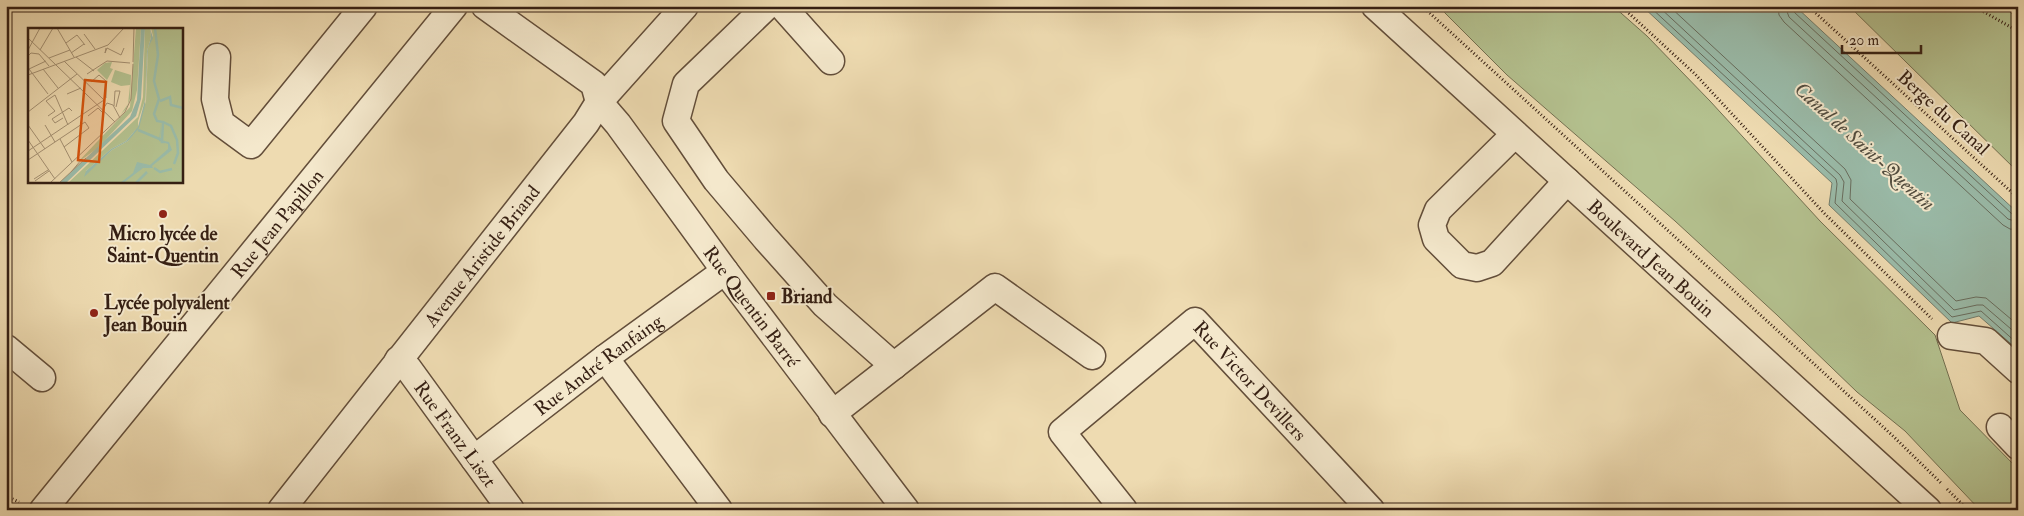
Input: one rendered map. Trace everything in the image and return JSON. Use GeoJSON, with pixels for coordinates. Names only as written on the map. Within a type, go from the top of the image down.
{"type":"FeatureCollection","features":[{"type":"Feature","properties":{"kind":"street"},"geometry":{"type":"LineString","coordinates":[[217,57],[215,99],[221,123],[251,145],[364,6]]}},
{"type":"Feature","properties":{"kind":"street","name":"Rue Jean Papillon"},"geometry":{"type":"LineString","coordinates":[[43,510],[454,6]]}},
{"type":"Feature","properties":{"kind":"street","name":"Rue Quentin Barré"},"geometry":{"type":"LineString","coordinates":[[485,6],[594,84],[599,102],[618,124],[725,271],[906,510]]}},
{"type":"Feature","properties":{"kind":"street"},"geometry":{"type":"LineString","coordinates":[[767,6],[686,84],[676,121],[716,180],[772,246],[825,305],[894,366]]}},
{"type":"Feature","properties":{"kind":"street"},"geometry":{"type":"LineString","coordinates":[[782,6],[831,62]]}},
{"type":"Feature","properties":{"kind":"street","name":"Boulevard Jean Bouin"},"geometry":{"type":"LineString","coordinates":[[1375,6],[1928,510]]}},
{"type":"Feature","properties":{"kind":"street","name":"Avenue Aristide Briand"},"geometry":{"type":"LineString","coordinates":[[281,510],[586,123],[599,102],[678,9]]}},
{"type":"Feature","properties":{"kind":"street"},"geometry":{"type":"LineString","coordinates":[[1515,134],[1438,210],[1432,225],[1436,239],[1462,265],[1477,268],[1492,263],[1568,181]]}},
{"type":"Feature","properties":{"kind":"street","name":"Rue André Ranfaing"},"geometry":{"type":"LineString","coordinates":[[474,458],[725,271]]}},
{"type":"Feature","properties":{"kind":"street"},"geometry":{"type":"LineString","coordinates":[[832,414],[995,287],[1092,356]]}},
{"type":"Feature","properties":{"kind":"street","name":"Rue Victor Devillers"},"geometry":{"type":"LineString","coordinates":[[1124,510],[1062,432],[1195,321],[1371,510]]}},
{"type":"Feature","properties":{"kind":"street"},"geometry":{"type":"LineString","coordinates":[[1951,336],[1986,341],[2018,370]]}},
{"type":"Feature","properties":{"kind":"street"},"geometry":{"type":"LineString","coordinates":[[6,348],[42,378]]}},
{"type":"Feature","properties":{"kind":"street"},"geometry":{"type":"LineString","coordinates":[[606,358],[719,510]]}},
{"type":"Feature","properties":{"kind":"street","name":"Rue Franz Liszt"},"geometry":{"type":"LineString","coordinates":[[398,360],[408,368],[511,510]]}},
{"type":"Feature","properties":{"kind":"street"},"geometry":{"type":"LineString","coordinates":[[2000,427],[2018,446]]}},
{"type":"Feature","properties":{"kind":"path"},"geometry":{"type":"LineString","coordinates":[[1422,6],[1893,436],[1968,510]]}},
{"type":"Feature","properties":{"kind":"path"},"geometry":{"type":"LineString","coordinates":[[1621,6],[1695,74],[1824,214],[1951,336]]}},
{"type":"Feature","properties":{"kind":"path","name":"Berge du Canal"},"geometry":{"type":"LineString","coordinates":[[1808,6],[2018,198]]}},
{"type":"Feature","properties":{"kind":"path"},"geometry":{"type":"LineString","coordinates":[[1979,6],[1984,12],[2016,30],[2018,35]]}},
{"type":"Feature","properties":{"kind":"green space"},"geometry":{"type":"Polygon","coordinates":[[[1438,6],[1613,6],[1647,36],[1710,101],[1820,221],[1935,335],[1960,410],[2018,469],[2018,510],[1980,510],[1905,431],[1857,392],[1675,221],[1507,75],[1438,6]]]}},
{"type":"Feature","properties":{"kind":"green space"},"geometry":{"type":"Polygon","coordinates":[[[1849,6],[2003,6],[2018,19],[2018,172],[1849,6]]]}},
{"type":"Feature","properties":{"kind":"water","name":"Canal de Saint-Quentin"},"geometry":{"type":"Polygon","coordinates":[[[1642,6],[1795,6],[2018,213],[2018,350],[1979,316],[1952,323],[1829,205],[1832,183],[1642,6]]]}},
{"type":"Feature","properties":{"kind":"place","name":"Micro lycée de Saint-Quentin"},"geometry":{"type":"Point","coordinates":[163,214]}},
{"type":"Feature","properties":{"kind":"place","name":"Briand"},"geometry":{"type":"Point","coordinates":[771,296]}},
{"type":"Feature","properties":{"kind":"place","name":"Lycée polyvalent Jean Bouin"},"geometry":{"type":"Point","coordinates":[94,313]}}]}
